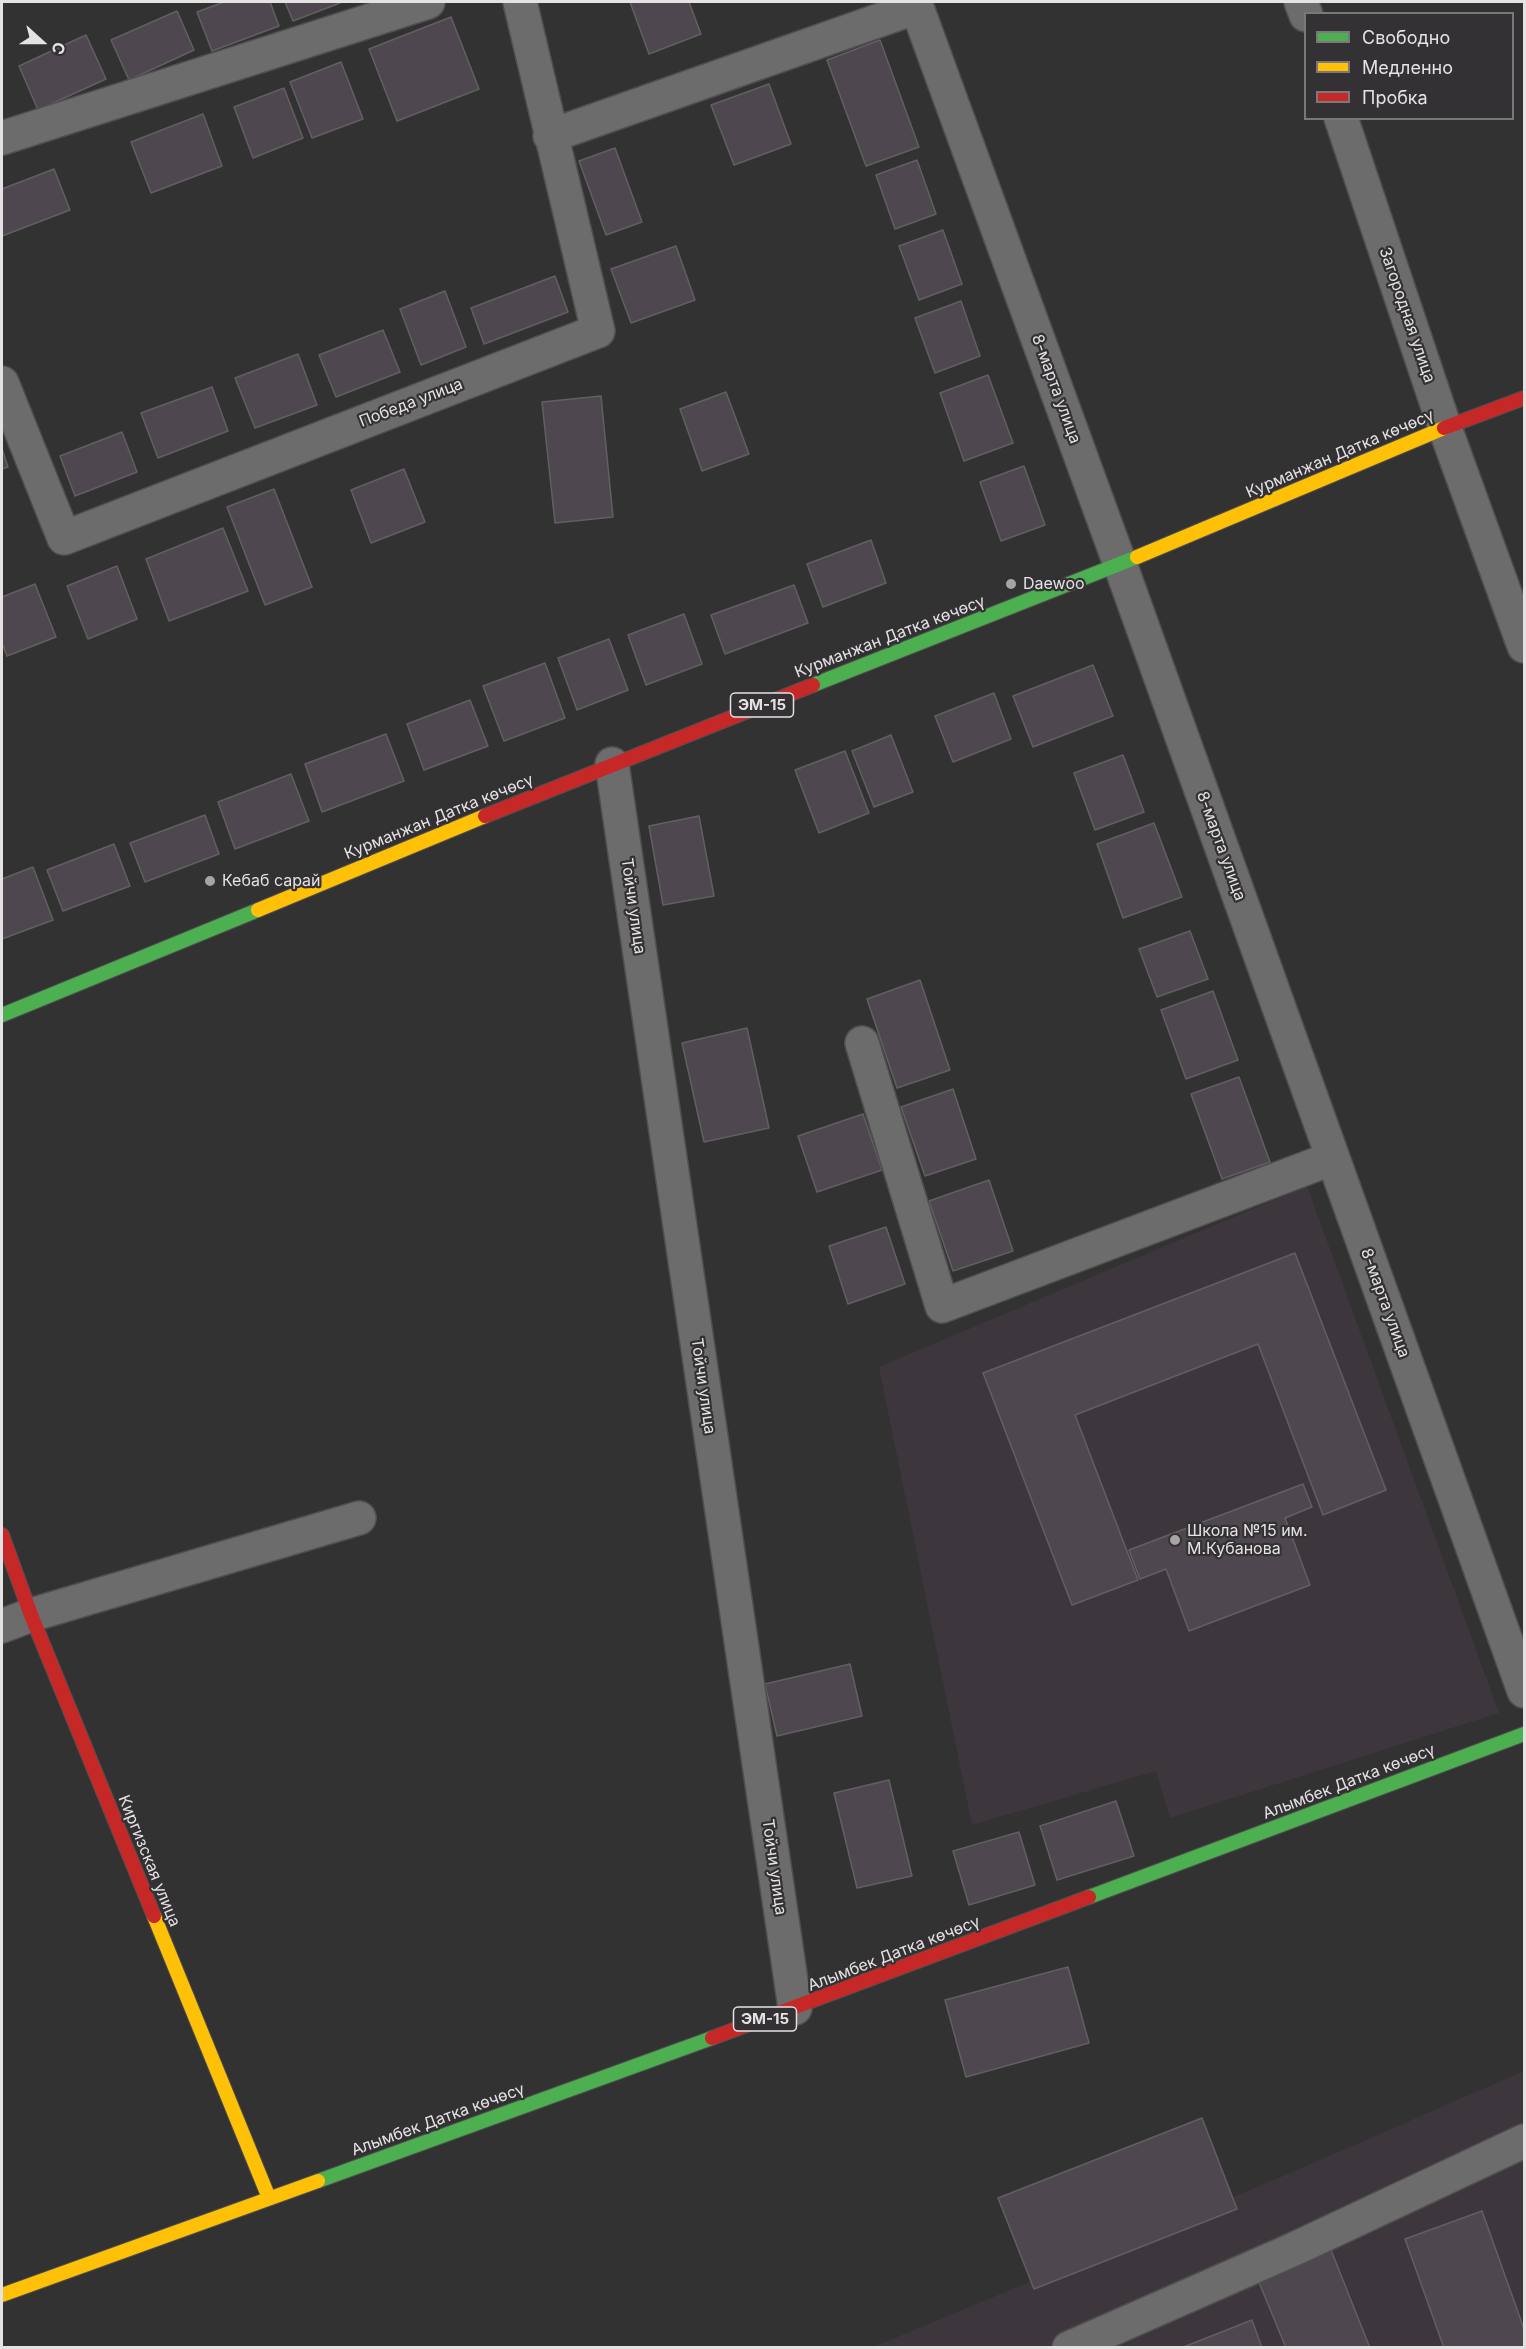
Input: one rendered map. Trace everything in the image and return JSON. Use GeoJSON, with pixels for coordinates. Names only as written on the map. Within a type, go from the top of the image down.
{"type":"FeatureCollection","features":[{"type":"Feature","properties":{"kind":"main road","name":"Курманжан Датка көчөсү"},"geometry":{"type":"LineString","coordinates":[[2,1015],[612,764],[1120,564],[1445,428],[1524,398]]}},
{"type":"Feature","properties":{"kind":"main road","name":"Киргизская улица"},"geometry":{"type":"LineString","coordinates":[[2,1535],[16,1620],[269,2198]]}},
{"type":"Feature","properties":{"kind":"main road","name":"Алымбек Датка көчөсү"},"geometry":{"type":"LineString","coordinates":[[2,2295],[795,2008],[1524,1734]]}},
{"type":"Feature","properties":{"kind":"street"},"geometry":{"type":"LineString","coordinates":[[2,138],[428,2]]}},
{"type":"Feature","properties":{"kind":"street","name":"Победа улица"},"geometry":{"type":"LineString","coordinates":[[2,383],[64,538],[598,331],[520,2]]}},
{"type":"Feature","properties":{"kind":"street"},"geometry":{"type":"LineString","coordinates":[[550,136],[916,4]]}},
{"type":"Feature","properties":{"kind":"street","name":"8-марта улица"},"geometry":{"type":"LineString","coordinates":[[916,4],[1120,564],[1524,1691]]}},
{"type":"Feature","properties":{"kind":"street","name":"Загородная улица"},"geometry":{"type":"LineString","coordinates":[[1342,120],[1445,428],[1524,646]]}},
{"type":"Feature","properties":{"kind":"street","name":"Тойчи улица"},"geometry":{"type":"LineString","coordinates":[[612,764],[795,2008]]}},
{"type":"Feature","properties":{"kind":"street"},"geometry":{"type":"LineString","coordinates":[[862,1043],[942,1306],[1333,1158]]}},
{"type":"Feature","properties":{"kind":"street"},"geometry":{"type":"LineString","coordinates":[[16,1620],[359,1518]]}},
{"type":"Feature","properties":{"kind":"street"},"geometry":{"type":"LineString","coordinates":[[1069,2348],[1303,2245],[1524,2141]]}},
{"type":"Feature","properties":{"kind":"shaded area","name":"Школа №15 им. М.Кубанова"},"geometry":{"type":"Polygon","coordinates":[[[1307,1186],[1499,1713],[1170,1818],[1156,1771],[972,1825],[879,1367],[1307,1186]]]}},
{"type":"Feature","properties":{"kind":"shaded area"},"geometry":{"type":"Polygon","coordinates":[[[1524,2071],[1524,2347],[871,2348],[1288,2174],[1524,2071]]]}},
{"type":"Feature","properties":{"kind":"building"},"geometry":{"type":"Polygon","coordinates":[[[224,2],[270,2],[279,26],[212,51],[197,12],[224,2]]]}},
{"type":"Feature","properties":{"kind":"building"},"geometry":{"type":"Polygon","coordinates":[[[285,2],[340,2],[340,3],[293,21],[285,2]]]}},
{"type":"Feature","properties":{"kind":"building"},"geometry":{"type":"Polygon","coordinates":[[[630,2],[689,2],[701,34],[649,54],[630,2]]]}},
{"type":"Feature","properties":{"kind":"building"},"geometry":{"type":"Polygon","coordinates":[[[177,11],[194,50],[129,80],[111,40],[177,11]]]}},
{"type":"Feature","properties":{"kind":"building"},"geometry":{"type":"Polygon","coordinates":[[[451,17],[479,89],[397,121],[369,49],[451,17]]]}},
{"type":"Feature","properties":{"kind":"building"},"geometry":{"type":"Polygon","coordinates":[[[86,35],[106,79],[38,110],[19,66],[86,35]]]}},
{"type":"Feature","properties":{"kind":"building"},"geometry":{"type":"Polygon","coordinates":[[[880,40],[919,147],[866,166],[827,60],[880,40]]]}},
{"type":"Feature","properties":{"kind":"building"},"geometry":{"type":"Polygon","coordinates":[[[341,62],[363,119],[312,138],[290,82],[341,62]]]}},
{"type":"Feature","properties":{"kind":"building"},"geometry":{"type":"Polygon","coordinates":[[[769,84],[791,144],[734,165],[711,105],[769,84]]]}},
{"type":"Feature","properties":{"kind":"building"},"geometry":{"type":"Polygon","coordinates":[[[284,88],[303,138],[253,158],[234,107],[284,88]]]}},
{"type":"Feature","properties":{"kind":"building"},"geometry":{"type":"Polygon","coordinates":[[[203,114],[222,166],[151,193],[131,142],[203,114]]]}},
{"type":"Feature","properties":{"kind":"building"},"geometry":{"type":"Polygon","coordinates":[[[615,148],[642,222],[606,235],[579,161],[615,148]]]}},
{"type":"Feature","properties":{"kind":"building"},"geometry":{"type":"Polygon","coordinates":[[[917,160],[936,214],[895,229],[876,175],[917,160]]]}},
{"type":"Feature","properties":{"kind":"building"},"geometry":{"type":"Polygon","coordinates":[[[54,169],[70,210],[2,236],[2,189],[54,169]]]}},
{"type":"Feature","properties":{"kind":"building"},"geometry":{"type":"Polygon","coordinates":[[[943,230],[962,284],[919,300],[899,246],[943,230]]]}},
{"type":"Feature","properties":{"kind":"building"},"geometry":{"type":"Polygon","coordinates":[[[676,246],[695,300],[631,323],[611,269],[676,246]]]}},
{"type":"Feature","properties":{"kind":"building"},"geometry":{"type":"Polygon","coordinates":[[[555,276],[568,312],[484,344],[471,308],[555,276]]]}},
{"type":"Feature","properties":{"kind":"building"},"geometry":{"type":"Polygon","coordinates":[[[445,291],[466,347],[421,365],[400,309],[445,291]]]}},
{"type":"Feature","properties":{"kind":"building"},"geometry":{"type":"Polygon","coordinates":[[[961,301],[980,356],[935,373],[915,318],[961,301]]]}},
{"type":"Feature","properties":{"kind":"building"},"geometry":{"type":"Polygon","coordinates":[[[383,330],[400,372],[336,397],[319,355],[383,330]]]}},
{"type":"Feature","properties":{"kind":"building"},"geometry":{"type":"Polygon","coordinates":[[[298,354],[317,405],[255,428],[235,378],[298,354]]]}},
{"type":"Feature","properties":{"kind":"building"},"geometry":{"type":"Polygon","coordinates":[[[988,375],[1013,443],[964,461],[940,393],[988,375]]]}},
{"type":"Feature","properties":{"kind":"building"},"geometry":{"type":"Polygon","coordinates":[[[212,387],[228,431],[158,458],[141,413],[212,387]]]}},
{"type":"Feature","properties":{"kind":"building"},"geometry":{"type":"Polygon","coordinates":[[[726,392],[749,454],[702,471],[680,409],[726,392]]]}},
{"type":"Feature","properties":{"kind":"building"},"geometry":{"type":"Polygon","coordinates":[[[601,396],[613,517],[555,523],[542,402],[601,396]]]}},
{"type":"Feature","properties":{"kind":"building"},"geometry":{"type":"Polygon","coordinates":[[[122,432],[137,472],[75,496],[60,456],[122,432]]]}},
{"type":"Feature","properties":{"kind":"building"},"geometry":{"type":"Polygon","coordinates":[[[2,449],[8,467],[2,469],[2,449]]]}},
{"type":"Feature","properties":{"kind":"building"},"geometry":{"type":"Polygon","coordinates":[[[1024,466],[1045,525],[1001,541],[980,482],[1024,466]]]}},
{"type":"Feature","properties":{"kind":"building"},"geometry":{"type":"Polygon","coordinates":[[[404,469],[425,522],[371,543],[351,490],[404,469]]]}},
{"type":"Feature","properties":{"kind":"building"},"geometry":{"type":"Polygon","coordinates":[[[274,489],[312,587],[265,605],[227,507],[274,489]]]}},
{"type":"Feature","properties":{"kind":"building"},"geometry":{"type":"Polygon","coordinates":[[[223,528],[248,591],[169,621],[146,559],[223,528]]]}},
{"type":"Feature","properties":{"kind":"building"},"geometry":{"type":"Polygon","coordinates":[[[871,540],[886,583],[823,607],[807,564],[871,540]]]}},
{"type":"Feature","properties":{"kind":"building"},"geometry":{"type":"Polygon","coordinates":[[[117,566],[137,619],[88,639],[67,586],[117,566]]]}},
{"type":"Feature","properties":{"kind":"building"},"geometry":{"type":"Polygon","coordinates":[[[35,584],[56,637],[7,656],[2,643],[2,597],[35,584]]]}},
{"type":"Feature","properties":{"kind":"building"},"geometry":{"type":"Polygon","coordinates":[[[794,585],[808,623],[725,654],[711,615],[794,585]]]}},
{"type":"Feature","properties":{"kind":"building"},"geometry":{"type":"Polygon","coordinates":[[[684,614],[702,664],[646,685],[628,635],[684,614]]]}},
{"type":"Feature","properties":{"kind":"building"},"geometry":{"type":"Polygon","coordinates":[[[609,639],[628,690],[577,710],[558,658],[609,639]]]}},
{"type":"Feature","properties":{"kind":"building"},"geometry":{"type":"Polygon","coordinates":[[[545,663],[565,718],[504,741],[483,686],[545,663]]]}},
{"type":"Feature","properties":{"kind":"building"},"geometry":{"type":"Polygon","coordinates":[[[1093,665],[1113,716],[1033,747],[1013,696],[1093,665]]]}},
{"type":"Feature","properties":{"kind":"building"},"geometry":{"type":"Polygon","coordinates":[[[994,693],[1011,739],[953,762],[935,716],[994,693]]]}},
{"type":"Feature","properties":{"kind":"building"},"geometry":{"type":"Polygon","coordinates":[[[470,700],[488,746],[424,770],[407,724],[470,700]]]}},
{"type":"Feature","properties":{"kind":"building"},"geometry":{"type":"Polygon","coordinates":[[[386,734],[404,781],[322,812],[305,764],[386,734]]]}},
{"type":"Feature","properties":{"kind":"building"},"geometry":{"type":"Polygon","coordinates":[[[891,735],[913,792],[874,807],[852,751],[891,735]]]}},
{"type":"Feature","properties":{"kind":"building"},"geometry":{"type":"Polygon","coordinates":[[[845,751],[869,813],[819,833],[795,770],[845,751]]]}},
{"type":"Feature","properties":{"kind":"building"},"geometry":{"type":"Polygon","coordinates":[[[1123,755],[1144,812],[1095,830],[1074,773],[1123,755]]]}},
{"type":"Feature","properties":{"kind":"building"},"geometry":{"type":"Polygon","coordinates":[[[291,774],[309,821],[235,849],[218,802],[291,774]]]}},
{"type":"Feature","properties":{"kind":"building"},"geometry":{"type":"Polygon","coordinates":[[[205,815],[219,854],[145,882],[130,843],[205,815]]]}},
{"type":"Feature","properties":{"kind":"building"},"geometry":{"type":"Polygon","coordinates":[[[699,816],[714,896],[663,905],[649,826],[699,816]]]}},
{"type":"Feature","properties":{"kind":"building"},"geometry":{"type":"Polygon","coordinates":[[[1154,823],[1182,897],[1123,918],[1097,844],[1154,823]]]}},
{"type":"Feature","properties":{"kind":"building"},"geometry":{"type":"Polygon","coordinates":[[[114,844],[130,886],[63,911],[47,870],[114,844]]]}},
{"type":"Feature","properties":{"kind":"building"},"geometry":{"type":"Polygon","coordinates":[[[33,867],[53,920],[2,939],[2,879],[33,867]]]}},
{"type":"Feature","properties":{"kind":"building"},"geometry":{"type":"Polygon","coordinates":[[[1190,931],[1208,979],[1157,997],[1139,949],[1190,931]]]}},
{"type":"Feature","properties":{"kind":"building"},"geometry":{"type":"Polygon","coordinates":[[[920,980],[950,1070],[897,1088],[867,999],[920,980]]]}},
{"type":"Feature","properties":{"kind":"building"},"geometry":{"type":"Polygon","coordinates":[[[1213,991],[1238,1060],[1186,1079],[1161,1010],[1213,991]]]}},
{"type":"Feature","properties":{"kind":"building"},"geometry":{"type":"Polygon","coordinates":[[[747,1028],[769,1128],[704,1142],[682,1043],[747,1028]]]}},
{"type":"Feature","properties":{"kind":"building"},"geometry":{"type":"Polygon","coordinates":[[[1239,1077],[1270,1162],[1222,1179],[1191,1094],[1239,1077]]]}},
{"type":"Feature","properties":{"kind":"building"},"geometry":{"type":"Polygon","coordinates":[[[953,1089],[976,1159],[925,1176],[901,1107],[953,1089]]]}},
{"type":"Feature","properties":{"kind":"building"},"geometry":{"type":"Polygon","coordinates":[[[863,1114],[882,1170],[817,1192],[798,1136],[863,1114]]]}},
{"type":"Feature","properties":{"kind":"building"},"geometry":{"type":"Polygon","coordinates":[[[989,1180],[1013,1251],[953,1271],[929,1201],[989,1180]]]}},
{"type":"Feature","properties":{"kind":"building"},"geometry":{"type":"Polygon","coordinates":[[[886,1227],[905,1284],[848,1304],[829,1246],[886,1227]]]}},
{"type":"Feature","properties":{"kind":"building"},"geometry":{"type":"Polygon","coordinates":[[[1295,1253],[1386,1490],[1323,1515],[1258,1344],[1075,1415],[1138,1580],[1072,1605],[983,1373],[1295,1253]]]}},
{"type":"Feature","properties":{"kind":"building"},"geometry":{"type":"Polygon","coordinates":[[[1303,1484],[1312,1507],[1285,1518],[1310,1585],[1189,1631],[1166,1569],[1140,1579],[1129,1550],[1303,1484]]]}},
{"type":"Feature","properties":{"kind":"building"},"geometry":{"type":"Polygon","coordinates":[[[850,1664],[862,1716],[777,1736],[765,1684],[850,1664]]]}},
{"type":"Feature","properties":{"kind":"building"},"geometry":{"type":"Polygon","coordinates":[[[889,1780],[912,1876],[857,1888],[834,1793],[889,1780]]]}},
{"type":"Feature","properties":{"kind":"building"},"geometry":{"type":"Polygon","coordinates":[[[1116,1801],[1134,1856],[1057,1880],[1040,1826],[1116,1801]]]}},
{"type":"Feature","properties":{"kind":"building"},"geometry":{"type":"Polygon","coordinates":[[[1019,1832],[1035,1885],[969,1905],[953,1851],[1019,1832]]]}},
{"type":"Feature","properties":{"kind":"building"},"geometry":{"type":"Polygon","coordinates":[[[1068,1967],[1089,2043],[966,2077],[945,2000],[1068,1967]]]}},
{"type":"Feature","properties":{"kind":"building"},"geometry":{"type":"Polygon","coordinates":[[[1202,2118],[1237,2209],[1034,2289],[998,2198],[1202,2118]]]}},
{"type":"Feature","properties":{"kind":"building"},"geometry":{"type":"Polygon","coordinates":[[[1482,2211],[1524,2329],[1524,2348],[1444,2348],[1405,2239],[1482,2211]]]}},
{"type":"Feature","properties":{"kind":"building"},"geometry":{"type":"Polygon","coordinates":[[[1331,2250],[1370,2348],[1286,2348],[1258,2280],[1331,2250]]]}},
{"type":"Feature","properties":{"kind":"building"},"geometry":{"type":"Polygon","coordinates":[[[1252,2320],[1262,2348],[1181,2348],[1252,2320]]]}},
{"type":"Feature","properties":{"kind":"traffic: fast"},"geometry":{"type":"LineString","coordinates":[[813,685],[1137,557]]}},
{"type":"Feature","properties":{"kind":"traffic: fast"},"geometry":{"type":"LineString","coordinates":[[2,1015],[258,910]]}},
{"type":"Feature","properties":{"kind":"traffic: fast"},"geometry":{"type":"LineString","coordinates":[[1089,1897],[1524,1734]]}},
{"type":"Feature","properties":{"kind":"traffic: fast"},"geometry":{"type":"LineString","coordinates":[[318,2181],[712,2038]]}},
{"type":"Feature","properties":{"kind":"traffic: slow"},"geometry":{"type":"LineString","coordinates":[[1137,557],[1444,428]]}},
{"type":"Feature","properties":{"kind":"traffic: slow"},"geometry":{"type":"LineString","coordinates":[[258,910],[485,816]]}},
{"type":"Feature","properties":{"kind":"traffic: slow"},"geometry":{"type":"LineString","coordinates":[[154,1916],[269,2198]]}},
{"type":"Feature","properties":{"kind":"traffic: slow"},"geometry":{"type":"LineString","coordinates":[[2,2295],[318,2181]]}},
{"type":"Feature","properties":{"kind":"traffic: jam"},"geometry":{"type":"LineString","coordinates":[[1444,428],[1524,398]]}},
{"type":"Feature","properties":{"kind":"traffic: jam"},"geometry":{"type":"LineString","coordinates":[[485,816],[813,685]]}},
{"type":"Feature","properties":{"kind":"traffic: jam"},"geometry":{"type":"LineString","coordinates":[[2,1535],[31,1615],[154,1916]]}},
{"type":"Feature","properties":{"kind":"traffic: jam"},"geometry":{"type":"LineString","coordinates":[[712,2038],[1089,1897]]}},
{"type":"Feature","properties":{"kind":"place","name":"Daewoo"},"geometry":{"type":"Point","coordinates":[1011,584]}},
{"type":"Feature","properties":{"kind":"place","name":"Кебаб сарай"},"geometry":{"type":"Point","coordinates":[210,881]}},
{"type":"Feature","properties":{"kind":"place","name":"Школа №15 им. М.Кубанова"},"geometry":{"type":"Point","coordinates":[1175,1540]}}]}
